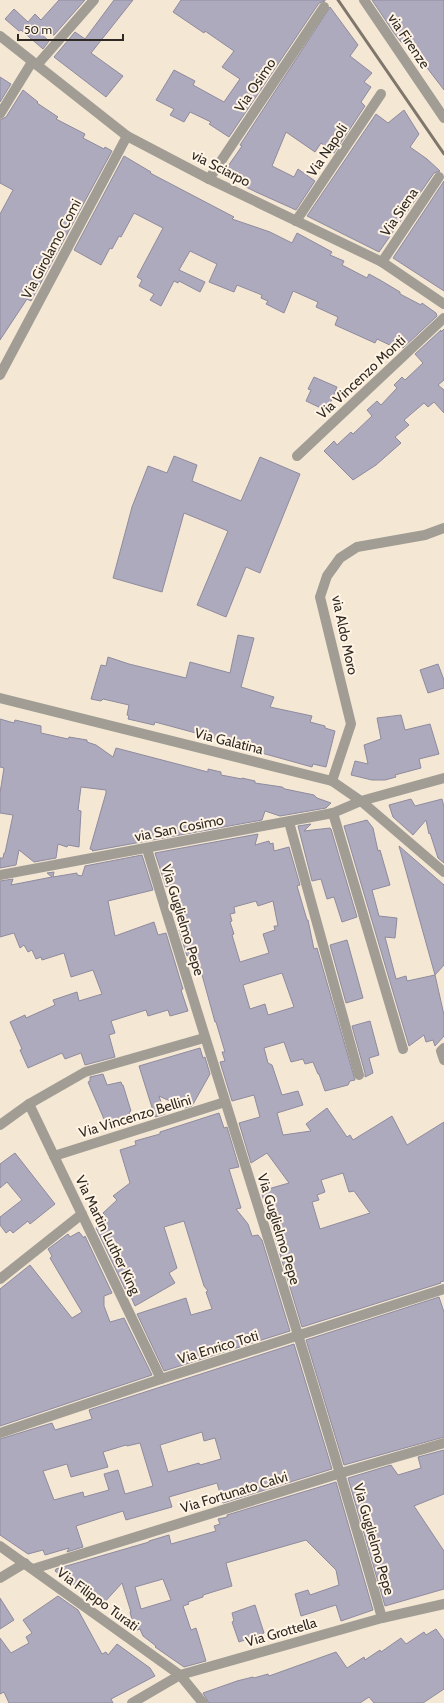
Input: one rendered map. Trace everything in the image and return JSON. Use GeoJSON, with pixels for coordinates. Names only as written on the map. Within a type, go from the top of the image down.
{"type":"FeatureCollection","features":[{"type":"Feature","properties":{"kind":"street"},"geometry":{"type":"LineString","coordinates":[[0,114],[35,63],[94,0]]}},
{"type":"Feature","properties":{"kind":"street","name":"via Firenze"},"geometry":{"type":"LineString","coordinates":[[364,0],[444,118]]}},
{"type":"Feature","properties":{"kind":"street","name":"Via Osimo"},"geometry":{"type":"LineString","coordinates":[[209,179],[324,7]]}},
{"type":"Feature","properties":{"kind":"street","name":"via Sciarpo"},"geometry":{"type":"LineString","coordinates":[[0,36],[127,136],[209,179],[382,262],[444,304]]}},
{"type":"Feature","properties":{"kind":"street","name":"Via Napoli"},"geometry":{"type":"LineString","coordinates":[[296,220],[381,94]]}},
{"type":"Feature","properties":{"kind":"street","name":"Via Girolamo Comi"},"geometry":{"type":"LineString","coordinates":[[0,375],[127,136]]}},
{"type":"Feature","properties":{"kind":"street","name":"Via Siena"},"geometry":{"type":"LineString","coordinates":[[382,262],[439,177]]}},
{"type":"Feature","properties":{"kind":"street","name":"Via Vincenzo Monti"},"geometry":{"type":"LineString","coordinates":[[297,456],[444,318]]}},
{"type":"Feature","properties":{"kind":"street","name":"via Aldo Moro"},"geometry":{"type":"LineString","coordinates":[[332,781],[351,724],[320,597],[327,576],[340,558],[357,547],[425,535],[444,528]]}},
{"type":"Feature","properties":{"kind":"street","name":"Via Galatina"},"geometry":{"type":"LineString","coordinates":[[0,698],[332,781],[361,802],[444,872]]}},
{"type":"Feature","properties":{"kind":"street"},"geometry":{"type":"LineString","coordinates":[[361,802],[444,778]]}},
{"type":"Feature","properties":{"kind":"street","name":"via San Cosimo"},"geometry":{"type":"LineString","coordinates":[[0,875],[289,822],[333,813],[361,802]]}},
{"type":"Feature","properties":{"kind":"street"},"geometry":{"type":"LineString","coordinates":[[333,813],[402,1048]]}},
{"type":"Feature","properties":{"kind":"street"},"geometry":{"type":"LineString","coordinates":[[289,822],[359,1075]]}},
{"type":"Feature","properties":{"kind":"street","name":"Via Guglielmo Pepe"},"geometry":{"type":"LineString","coordinates":[[147,849],[204,1038],[341,1473],[382,1618]]}},
{"type":"Feature","properties":{"kind":"street"},"geometry":{"type":"LineString","coordinates":[[0,1125],[29,1104],[85,1072],[204,1038]]}},
{"type":"Feature","properties":{"kind":"street"},"geometry":{"type":"LineString","coordinates":[[444,1048],[441,1051],[444,1060]]}},
{"type":"Feature","properties":{"kind":"street","name":"Via Vincenzo Bellini"},"geometry":{"type":"LineString","coordinates":[[54,1156],[225,1102]]}},
{"type":"Feature","properties":{"kind":"street","name":"Via Martin Luther King"},"geometry":{"type":"LineString","coordinates":[[29,1104],[161,1378]]}},
{"type":"Feature","properties":{"kind":"street"},"geometry":{"type":"LineString","coordinates":[[0,1279],[82,1214]]}},
{"type":"Feature","properties":{"kind":"street","name":"Via Enrico Toti"},"geometry":{"type":"LineString","coordinates":[[0,1433],[161,1378],[444,1289]]}},
{"type":"Feature","properties":{"kind":"street","name":"Via Fortunato Calvi"},"geometry":{"type":"LineString","coordinates":[[0,1578],[29,1566],[444,1443]]}},
{"type":"Feature","properties":{"kind":"street","name":"Via Filippo Turati"},"geometry":{"type":"LineString","coordinates":[[0,1546],[180,1675],[203,1703]]}},
{"type":"Feature","properties":{"kind":"street","name":"Via Grottella"},"geometry":{"type":"LineString","coordinates":[[132,1703],[180,1675],[382,1618],[444,1604]]}},
{"type":"Feature","properties":{"kind":"building"},"geometry":{"type":"Polygon","coordinates":[[[59,0],[85,0],[54,35],[45,34],[42,32],[40,33],[49,41],[43,49],[21,30],[19,31],[5,19],[14,9],[28,22],[35,14],[41,20],[59,0]]]}},
{"type":"Feature","properties":{"kind":"building"},"geometry":{"type":"Polygon","coordinates":[[[114,0],[133,0],[91,53],[123,76],[106,97],[54,57],[75,32],[85,39],[114,0]]]}},
{"type":"Feature","properties":{"kind":"building"},"geometry":{"type":"Polygon","coordinates":[[[181,0],[325,0],[319,3],[229,137],[209,124],[211,122],[190,112],[184,122],[170,115],[174,109],[156,100],[174,70],[195,81],[193,85],[224,102],[240,79],[222,67],[234,51],[205,31],[204,33],[173,12],[181,0]]]}},
{"type":"Feature","properties":{"kind":"building"},"geometry":{"type":"Polygon","coordinates":[[[372,0],[444,0],[444,90],[415,52],[401,42],[372,0]]]}},
{"type":"Feature","properties":{"kind":"building"},"geometry":{"type":"Polygon","coordinates":[[[330,7],[358,45],[350,56],[372,73],[364,82],[371,87],[361,102],[365,106],[334,153],[321,143],[315,152],[286,132],[272,166],[294,177],[298,169],[315,181],[296,210],[244,186],[245,184],[224,172],[330,7]]]}},
{"type":"Feature","properties":{"kind":"building"},"geometry":{"type":"Polygon","coordinates":[[[0,77],[11,84],[0,102],[0,77]]]}},
{"type":"Feature","properties":{"kind":"building"},"geometry":{"type":"Polygon","coordinates":[[[23,90],[38,102],[37,103],[58,117],[56,119],[85,134],[83,138],[104,149],[105,147],[112,151],[31,301],[27,299],[0,340],[0,214],[13,190],[0,183],[0,120],[6,117],[23,90]]]}},
{"type":"Feature","properties":{"kind":"building"},"geometry":{"type":"Polygon","coordinates":[[[404,110],[419,134],[410,147],[427,159],[440,171],[434,173],[379,252],[307,216],[376,114],[388,123],[404,110]]]}},
{"type":"Feature","properties":{"kind":"building"},"geometry":{"type":"Polygon","coordinates":[[[124,156],[151,172],[150,173],[234,217],[232,219],[270,232],[292,243],[297,233],[332,252],[330,255],[344,261],[342,265],[367,278],[369,274],[400,292],[400,294],[421,305],[422,303],[436,313],[437,316],[403,348],[396,342],[394,347],[377,339],[375,343],[335,325],[338,317],[316,307],[318,302],[293,291],[284,313],[266,304],[268,301],[261,298],[262,295],[237,285],[234,292],[209,282],[217,264],[190,251],[179,270],[205,282],[200,292],[179,281],[178,283],[174,281],[161,306],[150,300],[154,294],[139,286],[142,280],[137,277],[163,228],[134,213],[121,237],[119,236],[112,249],[110,248],[101,265],[74,250],[124,156]]]}},
{"type":"Feature","properties":{"kind":"building"},"geometry":{"type":"Polygon","coordinates":[[[444,181],[444,291],[393,258],[444,181]]]}},
{"type":"Feature","properties":{"kind":"building"},"geometry":{"type":"Polygon","coordinates":[[[444,329],[444,380],[438,385],[444,390],[444,413],[434,402],[428,407],[424,403],[404,420],[409,425],[395,437],[401,443],[376,465],[353,480],[324,451],[334,441],[337,445],[351,432],[353,434],[372,416],[367,410],[377,401],[381,405],[397,388],[394,385],[402,377],[405,380],[423,363],[415,354],[441,330],[441,332],[444,329]]]}},
{"type":"Feature","properties":{"kind":"building"},"geometry":{"type":"Polygon","coordinates":[[[314,377],[337,387],[327,411],[306,401],[311,390],[308,389],[314,377]]]}},
{"type":"Feature","properties":{"kind":"building"},"geometry":{"type":"Polygon","coordinates":[[[174,456],[197,465],[192,481],[241,501],[260,457],[300,474],[260,573],[246,567],[226,617],[197,605],[228,531],[184,513],[162,592],[113,578],[132,507],[148,466],[167,473],[174,456]]]}},
{"type":"Feature","properties":{"kind":"building"},"geometry":{"type":"Polygon","coordinates":[[[238,635],[254,638],[241,687],[274,697],[270,707],[312,716],[310,722],[325,726],[325,728],[335,731],[326,767],[313,764],[312,767],[258,752],[259,750],[155,722],[154,725],[128,719],[129,716],[127,715],[129,705],[103,699],[101,701],[91,699],[101,665],[106,666],[108,657],[129,664],[186,678],[190,662],[230,673],[238,635]]]}},
{"type":"Feature","properties":{"kind":"building"},"geometry":{"type":"Polygon","coordinates":[[[438,664],[444,680],[444,688],[428,693],[420,670],[438,664]]]}},
{"type":"Feature","properties":{"kind":"building"},"geometry":{"type":"Polygon","coordinates":[[[401,715],[405,730],[430,724],[439,754],[419,759],[421,768],[395,775],[396,777],[385,780],[372,780],[351,775],[355,761],[368,764],[364,745],[381,739],[377,718],[401,715]]]}},
{"type":"Feature","properties":{"kind":"building"},"geometry":{"type":"Polygon","coordinates":[[[0,719],[14,723],[15,720],[41,726],[41,733],[68,739],[69,737],[87,740],[87,742],[96,745],[113,757],[116,748],[208,772],[208,769],[221,772],[221,775],[242,778],[255,781],[255,783],[282,787],[285,789],[314,795],[317,798],[331,803],[326,808],[280,816],[265,811],[262,820],[92,851],[93,850],[90,849],[106,790],[81,787],[78,810],[81,811],[79,847],[68,845],[67,847],[58,844],[56,858],[34,862],[19,850],[16,865],[0,868],[0,858],[3,858],[5,853],[13,815],[0,813],[0,793],[4,768],[0,767],[0,719]]]}},
{"type":"Feature","properties":{"kind":"building"},"geometry":{"type":"Polygon","coordinates":[[[411,799],[415,806],[442,799],[444,807],[444,863],[438,858],[430,833],[429,834],[426,820],[413,835],[393,817],[389,805],[411,799]]]}},
{"type":"Feature","properties":{"kind":"building"},"geometry":{"type":"Polygon","coordinates":[[[367,820],[373,828],[378,851],[380,850],[390,885],[372,890],[379,916],[397,918],[395,938],[385,937],[396,979],[406,976],[407,981],[435,975],[444,1015],[444,1036],[435,1046],[433,1040],[426,1042],[424,1035],[409,1046],[344,826],[367,820]]]}},
{"type":"Feature","properties":{"kind":"building"},"geometry":{"type":"Polygon","coordinates":[[[311,824],[304,831],[331,829],[357,917],[342,922],[334,897],[327,899],[321,879],[312,881],[298,826],[311,824]]]}},
{"type":"Feature","properties":{"kind":"building"},"geometry":{"type":"Polygon","coordinates":[[[258,834],[255,845],[269,841],[270,844],[273,843],[274,851],[289,847],[300,885],[297,886],[308,920],[314,949],[317,948],[355,1080],[350,1081],[348,1085],[325,1091],[313,1062],[305,1064],[303,1059],[291,1062],[284,1042],[264,1048],[268,1063],[272,1065],[282,1095],[298,1091],[303,1105],[277,1113],[283,1135],[311,1131],[306,1124],[327,1108],[347,1137],[350,1135],[353,1140],[392,1116],[407,1145],[444,1122],[444,1281],[302,1327],[261,1191],[289,1183],[267,1153],[251,1163],[239,1123],[260,1117],[254,1095],[232,1101],[220,1062],[225,1061],[222,1052],[225,1052],[196,953],[187,956],[179,930],[182,929],[169,886],[166,887],[155,853],[258,834]],[[256,901],[234,907],[235,913],[230,914],[232,921],[230,922],[234,934],[232,935],[240,962],[269,953],[263,934],[275,930],[274,926],[278,926],[273,901],[258,906],[256,901]],[[282,973],[243,985],[250,1009],[265,1004],[268,1015],[294,1007],[282,973]],[[343,1173],[321,1180],[325,1192],[317,1195],[319,1200],[312,1202],[320,1229],[370,1213],[354,1191],[349,1192],[343,1173]]]}},
{"type":"Feature","properties":{"kind":"building"},"geometry":{"type":"Polygon","coordinates":[[[399,846],[444,885],[444,965],[435,975],[399,846]]]}},
{"type":"Feature","properties":{"kind":"building"},"geometry":{"type":"Polygon","coordinates":[[[142,855],[153,890],[108,901],[115,936],[154,922],[158,935],[166,933],[188,1011],[170,1016],[168,1010],[148,1016],[146,1010],[111,1021],[115,1033],[109,1035],[115,1057],[85,1065],[81,1053],[65,1059],[62,1053],[28,1068],[20,1050],[22,1049],[10,1022],[25,1015],[26,1018],[55,1005],[53,1000],[77,992],[79,1001],[102,994],[93,970],[71,977],[64,953],[42,960],[41,957],[36,959],[32,950],[28,952],[24,945],[20,948],[14,933],[0,937],[0,881],[13,879],[11,885],[52,877],[47,873],[54,872],[53,877],[77,873],[77,875],[82,876],[85,866],[142,855]]]}},
{"type":"Feature","properties":{"kind":"building"},"geometry":{"type":"Polygon","coordinates":[[[347,940],[363,998],[346,1003],[330,945],[347,940]]]}},
{"type":"Feature","properties":{"kind":"building"},"geometry":{"type":"Polygon","coordinates":[[[370,1021],[379,1055],[369,1058],[373,1073],[365,1077],[352,1026],[370,1021]]]}},
{"type":"Feature","properties":{"kind":"building"},"geometry":{"type":"Polygon","coordinates":[[[200,1048],[203,1058],[205,1057],[210,1074],[192,1106],[185,1108],[159,1096],[165,1114],[155,1117],[139,1066],[200,1048]]]}},
{"type":"Feature","properties":{"kind":"building"},"geometry":{"type":"Polygon","coordinates":[[[103,1074],[107,1085],[121,1082],[123,1085],[131,1111],[129,1112],[130,1115],[107,1122],[106,1119],[104,1119],[88,1082],[90,1081],[90,1077],[103,1074]]]}},
{"type":"Feature","properties":{"kind":"building"},"geometry":{"type":"Polygon","coordinates":[[[219,1113],[224,1128],[227,1127],[239,1167],[229,1169],[241,1208],[236,1209],[248,1224],[252,1236],[258,1235],[262,1240],[290,1331],[164,1371],[137,1314],[186,1298],[191,1315],[212,1309],[206,1292],[208,1291],[204,1286],[184,1221],[164,1227],[177,1268],[169,1273],[175,1283],[135,1306],[127,1288],[125,1289],[96,1228],[102,1222],[100,1220],[105,1215],[103,1213],[117,1200],[113,1196],[130,1183],[120,1150],[136,1145],[135,1141],[160,1134],[160,1132],[219,1113]]]}},
{"type":"Feature","properties":{"kind":"building"},"geometry":{"type":"Polygon","coordinates":[[[15,1153],[55,1204],[30,1224],[28,1221],[13,1233],[10,1230],[6,1233],[0,1225],[0,1217],[22,1200],[7,1182],[0,1188],[0,1164],[15,1153]]]}},
{"type":"Feature","properties":{"kind":"building"},"geometry":{"type":"Polygon","coordinates":[[[79,1232],[84,1238],[85,1236],[112,1293],[104,1296],[104,1306],[110,1322],[124,1318],[152,1375],[0,1426],[0,1289],[30,1265],[72,1318],[82,1312],[50,1258],[52,1256],[48,1249],[68,1234],[70,1237],[79,1232]]]}},
{"type":"Feature","properties":{"kind":"building"},"geometry":{"type":"Polygon","coordinates":[[[439,1297],[444,1312],[444,1437],[344,1465],[306,1340],[439,1297]]]}},
{"type":"Feature","properties":{"kind":"building"},"geometry":{"type":"Polygon","coordinates":[[[294,1344],[332,1469],[223,1503],[217,1483],[169,1497],[172,1507],[126,1520],[123,1511],[76,1526],[83,1547],[67,1552],[69,1548],[45,1555],[43,1550],[28,1554],[0,1535],[0,1439],[52,1423],[55,1430],[92,1419],[89,1410],[294,1344]],[[202,1432],[160,1445],[168,1472],[199,1463],[200,1465],[221,1459],[215,1438],[204,1441],[202,1432]],[[140,1443],[126,1445],[103,1452],[108,1467],[71,1477],[67,1464],[43,1471],[54,1500],[83,1492],[84,1497],[109,1490],[104,1474],[118,1470],[125,1494],[153,1486],[140,1443]]]}},
{"type":"Feature","properties":{"kind":"building"},"geometry":{"type":"Polygon","coordinates":[[[444,1450],[444,1494],[414,1506],[444,1551],[444,1589],[385,1606],[348,1478],[391,1465],[398,1475],[421,1468],[418,1457],[444,1450]]]}},
{"type":"Feature","properties":{"kind":"building"},"geometry":{"type":"Polygon","coordinates":[[[336,1482],[373,1610],[341,1621],[336,1605],[301,1616],[295,1594],[308,1590],[310,1595],[339,1585],[336,1570],[306,1540],[226,1563],[232,1586],[203,1595],[203,1597],[188,1602],[189,1604],[183,1606],[191,1630],[196,1628],[206,1661],[184,1667],[155,1647],[156,1646],[143,1636],[140,1629],[137,1630],[135,1624],[133,1624],[122,1583],[102,1605],[55,1571],[56,1569],[169,1535],[171,1544],[216,1531],[214,1526],[220,1524],[218,1519],[227,1517],[227,1515],[336,1482]],[[163,1579],[135,1587],[141,1609],[171,1600],[163,1579]]]}},
{"type":"Feature","properties":{"kind":"building"},"geometry":{"type":"Polygon","coordinates":[[[58,1596],[78,1610],[102,1654],[106,1652],[108,1655],[117,1644],[150,1668],[155,1676],[111,1699],[113,1703],[9,1703],[4,1692],[0,1694],[0,1638],[11,1653],[29,1643],[26,1637],[32,1633],[23,1620],[58,1596]]]}},
{"type":"Feature","properties":{"kind":"building"},"geometry":{"type":"Polygon","coordinates":[[[0,1598],[14,1620],[0,1629],[0,1598]]]}},
{"type":"Feature","properties":{"kind":"building"},"geometry":{"type":"Polygon","coordinates":[[[255,1605],[264,1633],[239,1642],[232,1622],[234,1621],[232,1613],[255,1605]]]}},
{"type":"Feature","properties":{"kind":"building"},"geometry":{"type":"Polygon","coordinates":[[[436,1629],[444,1640],[444,1689],[423,1703],[374,1703],[369,1697],[360,1703],[209,1703],[203,1693],[237,1681],[268,1674],[269,1676],[336,1652],[347,1668],[364,1657],[365,1660],[380,1650],[381,1652],[401,1638],[406,1644],[424,1632],[426,1635],[436,1629]]]}},
{"type":"Feature","properties":{"kind":"railway"},"geometry":{"type":"LineString","coordinates":[[338,0],[444,154]]}}]}
